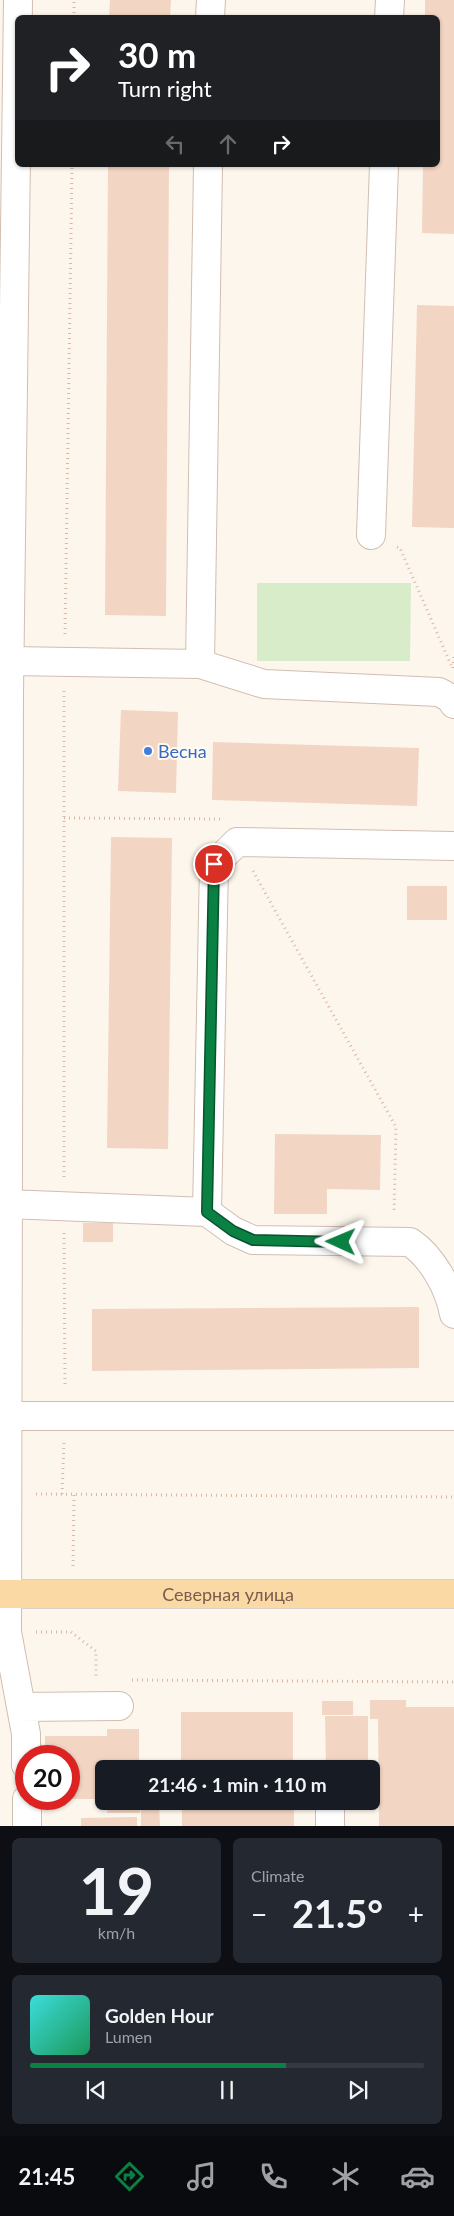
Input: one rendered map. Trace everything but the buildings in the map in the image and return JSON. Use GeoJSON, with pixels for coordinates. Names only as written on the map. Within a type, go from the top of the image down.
{"type":"FeatureCollection","features":[{"type":"Feature","properties":{"kind":"main road","name":"Северная улица"},"geometry":{"type":"LineString","coordinates":[[4,1594],[454,1594]]}},
{"type":"Feature","properties":{"kind":"street"},"geometry":{"type":"LineString","coordinates":[[18,0],[18,15]]}},
{"type":"Feature","properties":{"kind":"street"},"geometry":{"type":"LineString","coordinates":[[210,15],[211,0]]}},
{"type":"Feature","properties":{"kind":"street"},"geometry":{"type":"LineString","coordinates":[[389,15],[390,0]]}},
{"type":"Feature","properties":{"kind":"street"},"geometry":{"type":"LineString","coordinates":[[15,141],[5,610],[9,661],[5,693],[3,1161],[6,1204],[3,1416],[7,1494],[4,1594],[7,1632],[7,1673],[21,1707],[26,1745]]}},
{"type":"Feature","properties":{"kind":"street"},"geometry":{"type":"LineString","coordinates":[[200,664],[208,167]]}},
{"type":"Feature","properties":{"kind":"street"},"geometry":{"type":"LineString","coordinates":[[371,535],[384,167]]}},
{"type":"Feature","properties":{"kind":"street"},"geometry":{"type":"LineString","coordinates":[[9,661],[200,664],[264,684],[439,692],[450,698],[454,704]]}},
{"type":"Feature","properties":{"kind":"street"},"geometry":{"type":"LineString","coordinates":[[207,1212],[214,864],[237,842],[454,846]]}},
{"type":"Feature","properties":{"kind":"street"},"geometry":{"type":"LineString","coordinates":[[6,1204],[207,1212],[233,1231],[253,1240],[410,1242],[424,1252],[449,1297],[454,1314]]}},
{"type":"Feature","properties":{"kind":"street"},"geometry":{"type":"LineString","coordinates":[[3,1416],[454,1416]]}},
{"type":"Feature","properties":{"kind":"street"},"geometry":{"type":"LineString","coordinates":[[21,1707],[119,1706]]}},
{"type":"Feature","properties":{"kind":"street"},"geometry":{"type":"LineString","coordinates":[[27,1810],[27,1826]]}},
{"type":"Feature","properties":{"kind":"street"},"geometry":{"type":"LineString","coordinates":[[330,1810],[330,1826]]}},
{"type":"Feature","properties":{"kind":"path"},"geometry":{"type":"LineString","coordinates":[[74,0],[74,15]]}},
{"type":"Feature","properties":{"kind":"path"},"geometry":{"type":"LineString","coordinates":[[62,1494],[65,1416],[64,662],[72,167]]}},
{"type":"Feature","properties":{"kind":"path"},"geometry":{"type":"LineString","coordinates":[[371,535],[400,548],[452,669]]}},
{"type":"Feature","properties":{"kind":"path"},"geometry":{"type":"LineString","coordinates":[[237,842],[396,1127],[394,1242]]}},
{"type":"Feature","properties":{"kind":"path"},"geometry":{"type":"LineString","coordinates":[[7,1494],[454,1497]]}},
{"type":"Feature","properties":{"kind":"path"},"geometry":{"type":"LineString","coordinates":[[7,1632],[71,1632],[96,1651],[96,1680],[104,1680]]}},
{"type":"Feature","properties":{"kind":"path"},"geometry":{"type":"LineString","coordinates":[[130,1680],[454,1682]]}},
{"type":"Feature","properties":{"kind":"green space"},"geometry":{"type":"Polygon","coordinates":[[[257,583],[411,583],[410,661],[257,661],[257,583]]]}},
{"type":"Feature","properties":{"kind":"place","name":"Весна"},"geometry":{"type":"Point","coordinates":[148,751]}},
{"type":"Feature","properties":{"kind":"route"},"geometry":{"type":"LineString","coordinates":[[214,864],[207,1212],[233,1231],[253,1240],[341,1242]]}}]}
